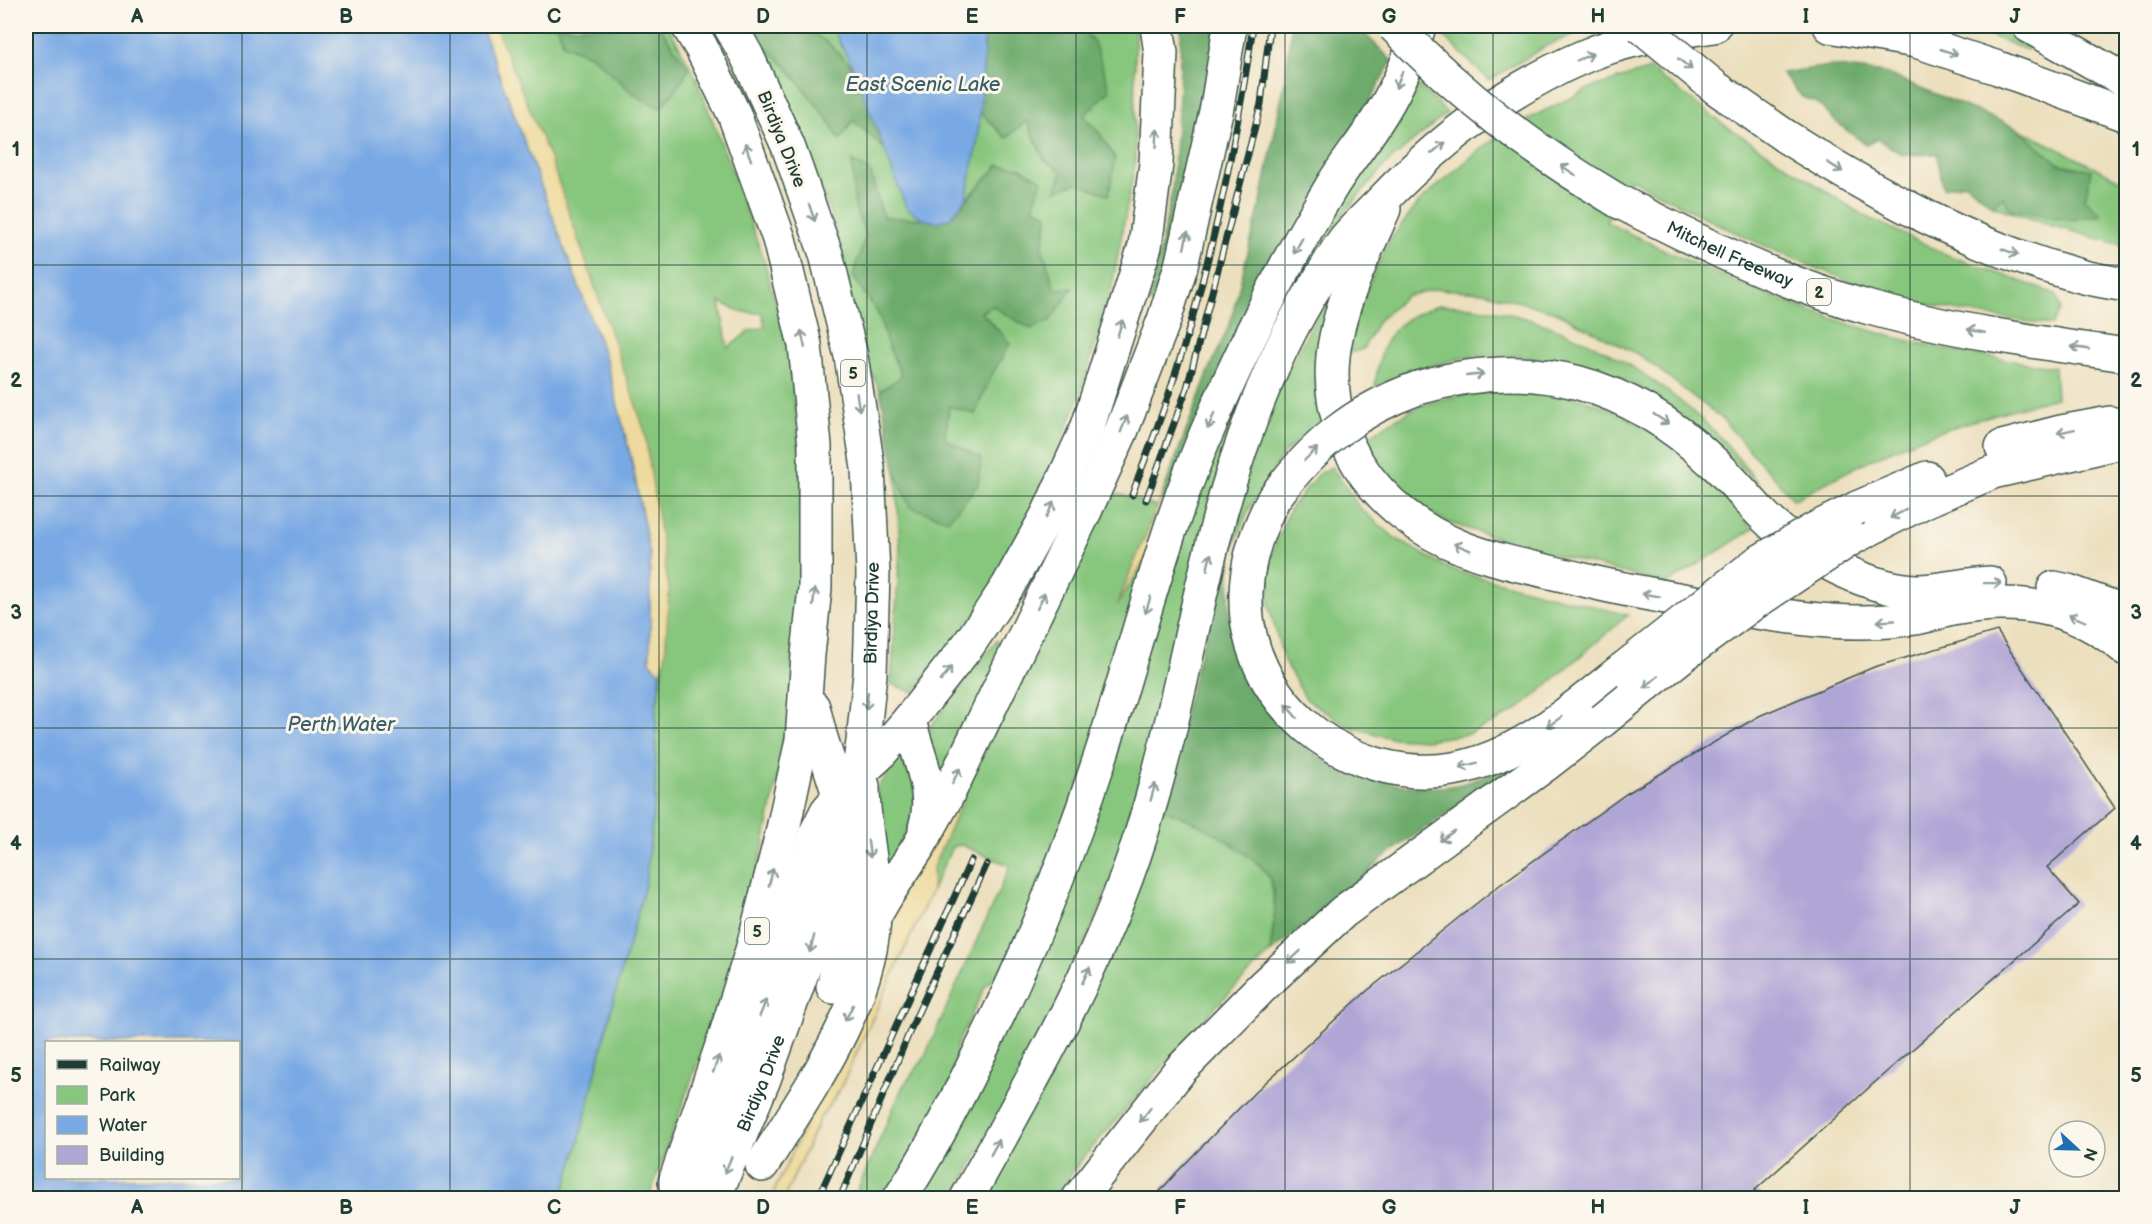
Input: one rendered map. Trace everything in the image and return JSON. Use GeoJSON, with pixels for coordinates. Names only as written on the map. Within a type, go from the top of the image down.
{"type":"FeatureCollection","features":[{"type":"Feature","properties":{"kind":"highway","name":"Birdiya Drive"},"geometry":{"type":"LineString","coordinates":[[670,1198],[726,1034],[762,913],[802,740],[815,588],[815,446],[805,345],[779,239],[734,114],[688,26]]}},
{"type":"Feature","properties":{"kind":"highway","name":"Birdiya Drive"},"geometry":{"type":"LineString","coordinates":[[714,1198],[764,1078],[809,953],[853,781],[870,674],[873,573],[868,468],[851,356],[826,254],[788,146],[747,56],[730,26]]}},
{"type":"Feature","properties":{"kind":"highway"},"geometry":{"type":"LineString","coordinates":[[679,1198],[692,1178],[767,1000],[794,916],[816,833],[827,811],[909,720],[969,644],[1008,586],[1048,514],[1088,426],[1145,246],[1156,164],[1161,53],[1157,26]]}},
{"type":"Feature","properties":{"kind":"highway"},"geometry":{"type":"LineString","coordinates":[[853,781],[846,864],[846,922],[833,987],[948,794],[1085,512],[1121,432],[1143,378],[1181,266],[1217,107],[1230,26]]}},
{"type":"Feature","properties":{"kind":"highway","name":"Mitchell Freeway"},"geometry":{"type":"LineString","coordinates":[[1394,26],[1433,65],[1489,114],[1545,156],[1618,201],[1747,264],[1832,296],[1935,324],[2034,342],[2127,355]]}},
{"type":"Feature","properties":{"kind":"highway"},"geometry":{"type":"LineString","coordinates":[[900,1198],[917,1172],[1000,1014],[1027,956],[1060,875],[1101,756],[1176,516],[1209,425],[1236,364],[1331,188],[1376,123],[1395,90],[1419,26]]}},
{"type":"Feature","properties":{"kind":"highway"},"geometry":{"type":"LineString","coordinates":[[1641,26],[1716,88],[1785,136],[1872,190],[1966,235],[2025,258],[2078,275],[2127,285]]}},
{"type":"Feature","properties":{"kind":"highway"},"geometry":{"type":"LineString","coordinates":[[967,1198],[1081,984],[1115,908],[1140,839],[1171,729],[1220,514],[1254,411],[1299,311],[1345,240],[1394,187],[1436,148],[1480,114],[1532,82],[1587,56],[1642,39],[1714,26]]}},
{"type":"Feature","properties":{"kind":"highway"},"geometry":{"type":"LineString","coordinates":[[1830,26],[1916,41],[2127,115]]}},
{"type":"Feature","properties":{"kind":"highway"},"geometry":{"type":"LineString","coordinates":[[2029,26],[2127,81]]}},
{"type":"Feature","properties":{"kind":"highway"},"geometry":{"type":"LineString","coordinates":[[1394,187],[1345,300],[1332,369],[1333,392],[1345,437],[1359,465],[1383,496],[1416,524],[1436,536],[1486,556],[1623,590],[1818,621],[1894,621],[1980,605],[2038,606],[2082,619],[2127,649]]}},
{"type":"Feature","properties":{"kind":"highway"},"geometry":{"type":"LineString","coordinates":[[1859,525],[1751,605],[1683,656],[1594,709],[1557,721],[1522,742],[1472,765],[1451,769],[1406,771],[1362,760],[1324,740],[1302,724],[1271,686],[1253,644],[1247,615],[1248,570],[1256,537],[1274,498],[1309,454],[1348,422],[1390,398],[1462,376],[1492,373],[1520,373],[1584,383],[1628,401],[1662,419],[1716,465],[1765,518],[1799,546],[1832,566],[1861,579],[1918,591],[1970,584],[2033,584],[2067,591],[2127,612]]}},
{"type":"Feature","properties":{"kind":"highway"},"geometry":{"type":"LineString","coordinates":[[1079,1198],[1181,1069],[1263,986],[1343,912],[1545,765],[1594,709],[1623,669],[1765,585],[1859,525],[1998,448],[2061,432],[2125,431]]}},
{"type":"Feature","properties":{"kind":"highway"},"geometry":{"type":"LineString","coordinates":[[762,1165],[819,1073],[855,1001],[867,964],[874,916],[874,888],[863,808],[853,781],[816,717],[808,655]]}},
{"type":"Feature","properties":{"kind":"highway"},"geometry":{"type":"LineString","coordinates":[[909,720],[929,790],[928,817],[919,846]]}},
{"type":"Feature","properties":{"kind":"green space"},"geometry":{"type":"Polygon","coordinates":[[[495,26],[557,26],[564,45],[592,56],[635,95],[689,69],[659,26],[668,26],[694,73],[765,264],[790,359],[802,479],[804,586],[795,692],[764,844],[729,975],[649,1198],[562,1198],[578,1145],[614,998],[645,885],[656,709],[665,658],[668,590],[644,429],[551,161],[495,26]],[[720,302],[728,348],[749,331],[765,327],[762,313],[741,312],[720,302]]]}},
{"type":"Feature","properties":{"kind":"green space"},"geometry":{"type":"Polygon","coordinates":[[[557,26],[659,26],[689,69],[674,93],[660,108],[635,95],[592,56],[564,45],[557,26]]]}},
{"type":"Feature","properties":{"kind":"green space"},"geometry":{"type":"Polygon","coordinates":[[[744,26],[750,26],[748,32],[786,66],[829,121],[840,140],[853,120],[885,149],[906,206],[922,219],[883,217],[870,171],[852,162],[855,208],[866,235],[853,276],[879,315],[887,343],[902,377],[880,391],[863,355],[834,224],[796,123],[744,26]]]}},
{"type":"Feature","properties":{"kind":"green space"},"geometry":{"type":"Polygon","coordinates":[[[750,26],[804,26],[830,45],[854,69],[885,149],[853,120],[840,140],[829,121],[786,66],[748,32],[750,26]]]}},
{"type":"Feature","properties":{"kind":"green space"},"geometry":{"type":"Polygon","coordinates":[[[804,26],[831,26],[854,69],[830,45],[804,26]]]}},
{"type":"Feature","properties":{"kind":"green space"},"geometry":{"type":"Polygon","coordinates":[[[985,26],[1078,26],[1094,42],[1110,90],[1084,116],[1100,134],[1115,158],[1109,195],[1077,183],[1056,190],[1062,171],[1045,160],[1027,121],[1006,138],[980,112],[985,26]]]}},
{"type":"Feature","properties":{"kind":"green space"},"geometry":{"type":"Polygon","coordinates":[[[1078,26],[1135,26],[1135,164],[1111,292],[1079,398],[1021,538],[986,606],[913,692],[891,684],[900,550],[896,473],[910,507],[945,439],[949,406],[975,414],[991,376],[1010,343],[981,312],[992,306],[1073,289],[1055,289],[1042,248],[1048,215],[1033,208],[999,165],[966,199],[977,145],[980,112],[1006,138],[1026,120],[1044,160],[1062,171],[1056,189],[1100,134],[1084,116],[1094,42],[1078,26]]]}},
{"type":"Feature","properties":{"kind":"green space"},"geometry":{"type":"Polygon","coordinates":[[[1181,26],[1223,26],[1160,305],[1149,303],[1172,192],[1179,99],[1181,26]]]}},
{"type":"Feature","properties":{"kind":"green space"},"geometry":{"type":"Polygon","coordinates":[[[1291,26],[1357,26],[1392,61],[1365,109],[1168,504],[1161,498],[1208,373],[1230,323],[1262,197],[1286,75],[1291,26]]]}},
{"type":"Feature","properties":{"kind":"green space"},"geometry":{"type":"Polygon","coordinates":[[[1433,26],[1593,26],[1548,45],[1489,80],[1433,26]]]}},
{"type":"Feature","properties":{"kind":"green space"},"geometry":{"type":"Polygon","coordinates":[[[1964,26],[2005,26],[2037,44],[2027,50],[1964,26]]]}},
{"type":"Feature","properties":{"kind":"green space"},"geometry":{"type":"Polygon","coordinates":[[[1830,66],[1885,73],[2017,128],[2059,164],[2091,170],[2085,199],[2102,215],[2069,220],[2010,209],[2003,196],[1993,206],[1965,183],[1943,188],[1937,154],[1903,155],[1877,139],[1867,145],[1837,123],[1816,102],[1802,97],[1782,73],[1830,66]]]}},
{"type":"Feature","properties":{"kind":"green space"},"geometry":{"type":"Polygon","coordinates":[[[1650,69],[1723,124],[1861,214],[1945,254],[2056,294],[2061,309],[2052,325],[1961,311],[1894,296],[1779,253],[1631,179],[1606,222],[1672,254],[1772,297],[1841,321],[1942,348],[2054,367],[2056,398],[1975,420],[1910,442],[1859,465],[1794,500],[1721,418],[1641,356],[1556,312],[1483,292],[1436,289],[1406,296],[1378,321],[1363,349],[1343,355],[1356,312],[1388,243],[1420,201],[1485,145],[1534,116],[1593,87],[1650,69]]]}},
{"type":"Feature","properties":{"kind":"green space"},"geometry":{"type":"Polygon","coordinates":[[[1414,81],[1447,113],[1385,165],[1345,212],[1298,281],[1267,336],[1245,389],[1223,456],[1173,665],[1110,884],[1066,989],[954,1198],[909,1198],[954,1124],[1182,519],[1263,332],[1414,81]]]}},
{"type":"Feature","properties":{"kind":"green space"},"geometry":{"type":"Polygon","coordinates":[[[2017,128],[2126,183],[2126,246],[2049,225],[1993,206],[2003,196],[2085,199],[2091,170],[2059,164],[2017,128]]]}},
{"type":"Feature","properties":{"kind":"green space"},"geometry":{"type":"Polygon","coordinates":[[[852,161],[870,171],[883,217],[937,222],[950,218],[999,165],[1019,167],[1042,180],[1033,208],[1048,214],[1042,248],[1055,289],[1073,288],[1050,321],[1031,329],[992,306],[981,312],[1010,343],[991,376],[975,414],[949,406],[945,439],[981,458],[978,485],[948,520],[910,507],[896,473],[880,391],[902,376],[887,343],[879,315],[853,276],[866,235],[855,208],[852,161]]]}},
{"type":"Feature","properties":{"kind":"green space"},"geometry":{"type":"Polygon","coordinates":[[[1352,251],[1326,416],[1283,454],[1248,511],[1233,549],[1231,539],[1268,407],[1352,251]]]}},
{"type":"Feature","properties":{"kind":"green space"},"geometry":{"type":"Polygon","coordinates":[[[1439,305],[1477,308],[1515,315],[1587,342],[1622,361],[1655,382],[1714,431],[1761,487],[1723,450],[1662,401],[1639,387],[1590,367],[1525,357],[1476,356],[1437,364],[1375,387],[1380,356],[1391,334],[1410,317],[1439,305]]]}},
{"type":"Feature","properties":{"kind":"green space"},"geometry":{"type":"Polygon","coordinates":[[[1510,391],[1544,392],[1570,396],[1592,402],[1634,421],[1692,463],[1753,529],[1667,584],[1540,551],[1452,524],[1401,498],[1358,443],[1403,415],[1432,402],[1460,395],[1510,391]]]}},
{"type":"Feature","properties":{"kind":"green space"},"geometry":{"type":"Polygon","coordinates":[[[1332,467],[1359,507],[1395,538],[1449,569],[1628,615],[1519,709],[1468,734],[1426,740],[1391,738],[1347,726],[1306,699],[1284,661],[1269,607],[1268,565],[1289,510],[1318,474],[1332,467]]]}},
{"type":"Feature","properties":{"kind":"green space"},"geometry":{"type":"Polygon","coordinates":[[[1107,492],[1157,507],[1119,600],[1149,553],[1092,750],[1013,963],[986,985],[956,1047],[955,1080],[887,1198],[854,1198],[903,1086],[923,1060],[1010,866],[961,845],[952,847],[932,890],[933,867],[980,760],[1107,492]]]}},
{"type":"Feature","properties":{"kind":"green space"},"geometry":{"type":"Polygon","coordinates":[[[1231,539],[1230,620],[1241,664],[1254,691],[1270,715],[1313,753],[1339,767],[1367,777],[1396,784],[1426,787],[1466,783],[1533,758],[1384,857],[1331,905],[1270,953],[1275,906],[1273,888],[1266,872],[1238,848],[1216,834],[1159,807],[1231,539]]]}},
{"type":"Feature","properties":{"kind":"green space"},"geometry":{"type":"Polygon","coordinates":[[[996,641],[1007,648],[940,790],[926,739],[930,727],[996,641]]]}},
{"type":"Feature","properties":{"kind":"green space"},"geometry":{"type":"Polygon","coordinates":[[[901,760],[905,766],[910,764],[916,795],[913,816],[884,880],[877,788],[895,764],[901,760]]]}},
{"type":"Feature","properties":{"kind":"green space"},"geometry":{"type":"Polygon","coordinates":[[[1159,807],[1202,824],[1230,841],[1261,866],[1270,879],[1275,909],[1270,953],[1214,1008],[1083,1158],[1053,1198],[978,1198],[1159,807]]]}},
{"type":"Feature","properties":{"kind":"sand"},"geometry":{"type":"Polygon","coordinates":[[[481,26],[495,26],[551,161],[644,429],[669,590],[665,658],[661,673],[650,662],[650,555],[631,458],[606,359],[481,26]]]}},
{"type":"Feature","properties":{"kind":"sand"},"geometry":{"type":"Polygon","coordinates":[[[1161,498],[1168,504],[1148,555],[1117,605],[1161,498]]]}},
{"type":"Feature","properties":{"kind":"sand"},"geometry":{"type":"Polygon","coordinates":[[[980,760],[933,867],[932,890],[838,1093],[820,1118],[784,1198],[771,1198],[870,986],[883,922],[980,760]]]}},
{"type":"Feature","properties":{"kind":"water","name":"Perth Water"},"geometry":{"type":"Polygon","coordinates":[[[26,26],[481,26],[606,359],[631,458],[650,555],[650,662],[661,673],[656,709],[655,798],[645,885],[614,998],[578,1145],[562,1198],[26,1198],[26,26]]]}},
{"type":"Feature","properties":{"kind":"water","name":"East Scenic Lake"},"geometry":{"type":"Polygon","coordinates":[[[831,26],[985,26],[977,145],[966,199],[950,218],[937,222],[922,219],[906,207],[854,69],[831,26]]]}},
{"type":"Feature","properties":{"kind":"building"},"geometry":{"type":"Polygon","coordinates":[[[1997,631],[2115,808],[2047,867],[2079,904],[1754,1191],[1770,1198],[1154,1198],[1255,1092],[1367,991],[1497,887],[1626,794],[1759,716],[1874,667],[1997,631]]]}},
{"type":"Feature","properties":{"kind":"railway"},"geometry":{"type":"LineString","coordinates":[[1132,495],[1169,393],[1200,292],[1239,115],[1253,26]]}},
{"type":"Feature","properties":{"kind":"railway"},"geometry":{"type":"LineString","coordinates":[[1146,500],[1187,388],[1261,104],[1270,26]]}},
{"type":"Feature","properties":{"kind":"railway"},"geometry":{"type":"LineString","coordinates":[[818,1198],[971,860]]}},
{"type":"Feature","properties":{"kind":"railway"},"geometry":{"type":"LineString","coordinates":[[840,1198],[915,1019],[987,864]]}}]}
